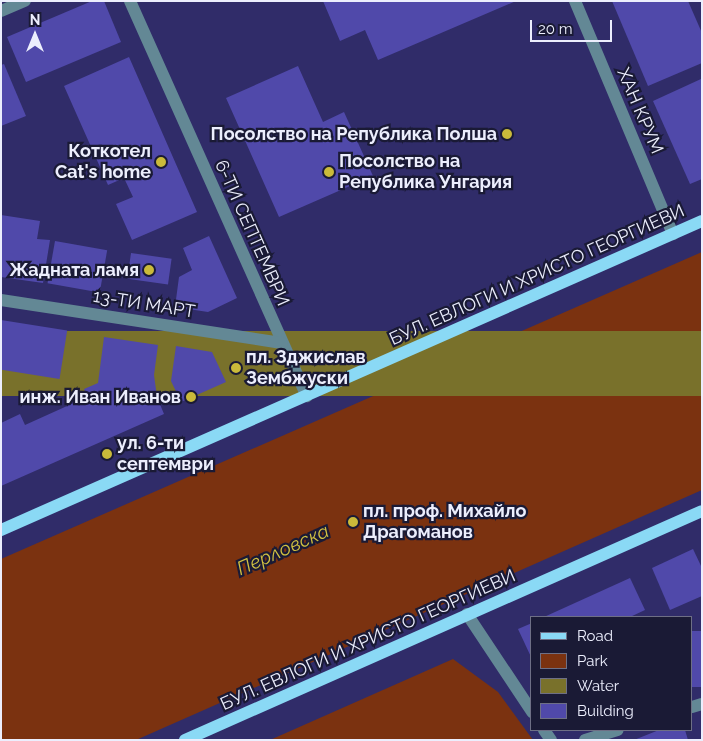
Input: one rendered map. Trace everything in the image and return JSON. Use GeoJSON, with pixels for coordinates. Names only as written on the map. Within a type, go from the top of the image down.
{"type":"FeatureCollection","features":[{"type":"Feature","properties":{"kind":"main road","name":"БУЛ. ЕВЛОГИ И ХРИСТО ГЕОРГИЕВИ"},"geometry":{"type":"LineString","coordinates":[[1,530],[702,221]]}},
{"type":"Feature","properties":{"kind":"main road","name":"БУЛ. ЕВЛОГИ И ХРИСТО ГЕОРГИЕВИ"},"geometry":{"type":"LineString","coordinates":[[185,740],[702,511]]}},
{"type":"Feature","properties":{"kind":"street"},"geometry":{"type":"LineString","coordinates":[[1,11],[25,1]]}},
{"type":"Feature","properties":{"kind":"street","name":"6-ТИ СЕПТЕМВРИ"},"geometry":{"type":"LineString","coordinates":[[130,1],[306,396]]}},
{"type":"Feature","properties":{"kind":"street","name":"ХАН КРУМ"},"geometry":{"type":"LineString","coordinates":[[575,1],[672,234]]}},
{"type":"Feature","properties":{"kind":"street","name":"13-ТИ МАРТ"},"geometry":{"type":"LineString","coordinates":[[1,300],[282,343]]}},
{"type":"Feature","properties":{"kind":"street"},"geometry":{"type":"LineString","coordinates":[[467,614],[530,709]]}},
{"type":"Feature","properties":{"kind":"street"},"geometry":{"type":"LineString","coordinates":[[585,740],[614,731]]}},
{"type":"Feature","properties":{"kind":"green space"},"geometry":{"type":"Polygon","coordinates":[[[702,252],[702,490],[136,740],[1,740],[1,559],[702,252]]]}},
{"type":"Feature","properties":{"kind":"green space"},"geometry":{"type":"Polygon","coordinates":[[[453,659],[498,692],[533,740],[270,740],[453,659]]]}},
{"type":"Feature","properties":{"kind":"water"},"geometry":{"type":"Polygon","coordinates":[[[1,331],[702,331],[702,396],[1,396],[1,331]]]}},
{"type":"Feature","properties":{"kind":"building"},"geometry":{"type":"Polygon","coordinates":[[[92,1],[104,1],[121,42],[26,82],[7,37],[92,1]]]}},
{"type":"Feature","properties":{"kind":"building"},"geometry":{"type":"Polygon","coordinates":[[[323,1],[516,1],[378,60],[365,30],[340,41],[323,1]]]}},
{"type":"Feature","properties":{"kind":"building"},"geometry":{"type":"Polygon","coordinates":[[[612,1],[688,1],[702,33],[702,63],[648,86],[612,1]]]}},
{"type":"Feature","properties":{"kind":"building"},"geometry":{"type":"Polygon","coordinates":[[[129,57],[197,212],[132,240],[116,204],[133,197],[124,178],[108,185],[64,86],[129,57]]]}},
{"type":"Feature","properties":{"kind":"building"},"geometry":{"type":"Polygon","coordinates":[[[4,64],[26,116],[1,126],[1,65],[4,64]]]}},
{"type":"Feature","properties":{"kind":"building"},"geometry":{"type":"Polygon","coordinates":[[[298,66],[323,122],[344,112],[373,176],[279,217],[226,98],[298,66]]]}},
{"type":"Feature","properties":{"kind":"building"},"geometry":{"type":"Polygon","coordinates":[[[701,79],[702,179],[690,184],[653,101],[701,79]]]}},
{"type":"Feature","properties":{"kind":"building"},"geometry":{"type":"Polygon","coordinates":[[[1,215],[40,221],[37,239],[50,240],[43,283],[1,277],[1,215]]]}},
{"type":"Feature","properties":{"kind":"building"},"geometry":{"type":"Polygon","coordinates":[[[209,236],[237,298],[208,312],[175,307],[179,277],[192,270],[183,248],[209,236]]]}},
{"type":"Feature","properties":{"kind":"building"},"geometry":{"type":"Polygon","coordinates":[[[55,241],[107,250],[100,293],[48,283],[55,241]]]}},
{"type":"Feature","properties":{"kind":"building"},"geometry":{"type":"Polygon","coordinates":[[[131,253],[172,259],[168,284],[127,279],[131,253]]]}},
{"type":"Feature","properties":{"kind":"building"},"geometry":{"type":"Polygon","coordinates":[[[1,320],[67,330],[60,379],[1,370],[1,320]]]}},
{"type":"Feature","properties":{"kind":"building"},"geometry":{"type":"Polygon","coordinates":[[[104,337],[158,345],[154,375],[157,397],[164,414],[1,486],[1,423],[20,414],[25,425],[87,397],[84,389],[98,383],[104,337]]]}},
{"type":"Feature","properties":{"kind":"building"},"geometry":{"type":"Polygon","coordinates":[[[176,346],[212,352],[226,382],[181,402],[171,381],[176,346]]]}},
{"type":"Feature","properties":{"kind":"building"},"geometry":{"type":"Polygon","coordinates":[[[693,549],[702,568],[702,596],[670,610],[652,568],[693,549]]]}},
{"type":"Feature","properties":{"kind":"building"},"geometry":{"type":"Polygon","coordinates":[[[630,578],[645,610],[632,616],[546,616],[630,578]]]}},
{"type":"Feature","properties":{"kind":"building"},"geometry":{"type":"Polygon","coordinates":[[[530,624],[530,655],[518,629],[530,624]]]}},
{"type":"Feature","properties":{"kind":"building"},"geometry":{"type":"Polygon","coordinates":[[[693,631],[702,631],[702,687],[693,687],[693,631]]]}},
{"type":"Feature","properties":{"kind":"building"},"geometry":{"type":"Polygon","coordinates":[[[656,731],[685,731],[688,740],[634,740],[656,731]]]}},
{"type":"Feature","properties":{"kind":"place","name":"Посолство на Република Полша"},"geometry":{"type":"Point","coordinates":[507,134]}},
{"type":"Feature","properties":{"kind":"place","name":"Коткотел Cat's home"},"geometry":{"type":"Point","coordinates":[161,162]}},
{"type":"Feature","properties":{"kind":"place","name":"Посолство на Република Унгария"},"geometry":{"type":"Point","coordinates":[329,172]}},
{"type":"Feature","properties":{"kind":"place","name":"Жадната ламя"},"geometry":{"type":"Point","coordinates":[149,270]}},
{"type":"Feature","properties":{"kind":"place","name":"пл. Зджислав Зембжуски"},"geometry":{"type":"Point","coordinates":[236,368]}},
{"type":"Feature","properties":{"kind":"place","name":"инж. Иван Иванов"},"geometry":{"type":"Point","coordinates":[191,397]}},
{"type":"Feature","properties":{"kind":"place","name":"ул. 6-ти септември"},"geometry":{"type":"Point","coordinates":[107,454]}},
{"type":"Feature","properties":{"kind":"place","name":"пл. проф. Михайло Драгоманов"},"geometry":{"type":"Point","coordinates":[353,522]}},
{"type":"Feature","properties":{"kind":"water label","name":"Перловска"},"geometry":{"type":"Point","coordinates":[283,550]}}]}
